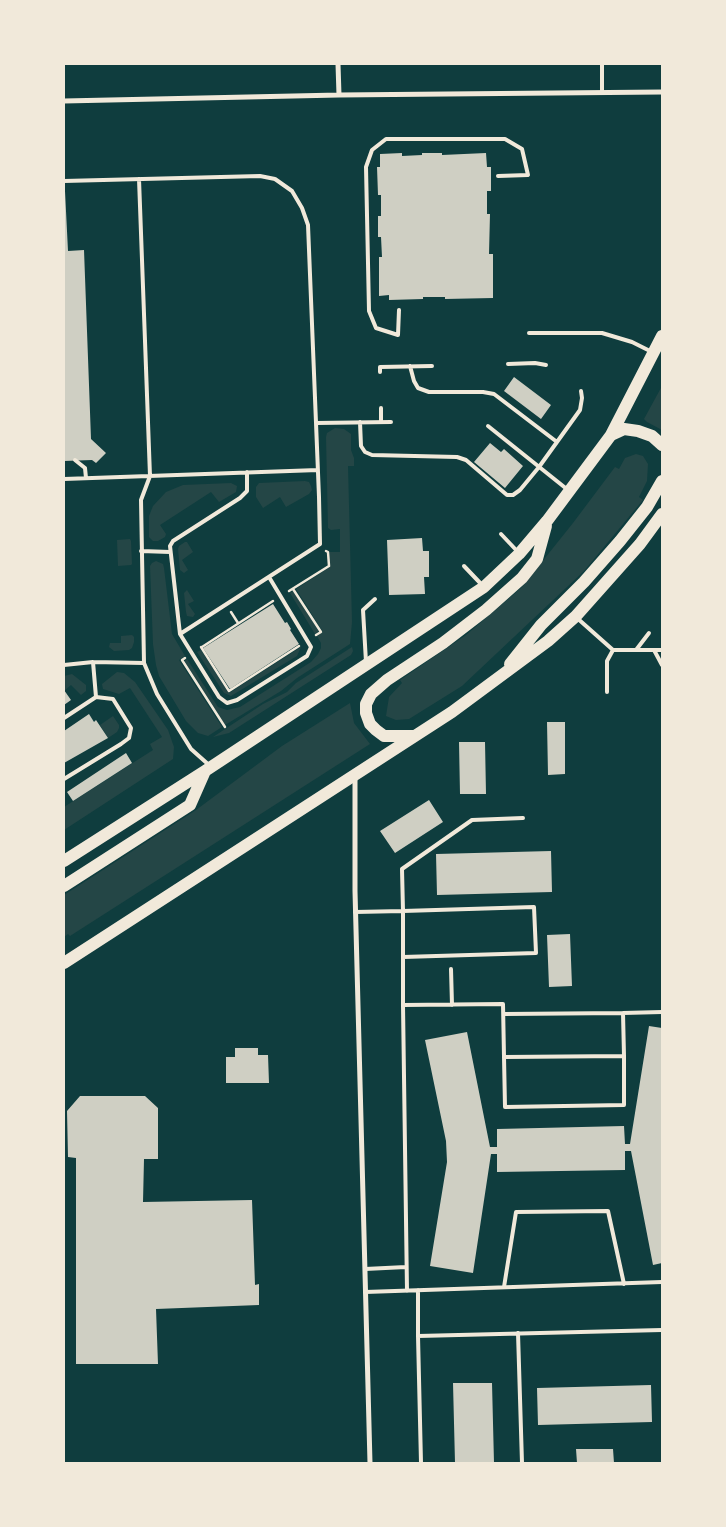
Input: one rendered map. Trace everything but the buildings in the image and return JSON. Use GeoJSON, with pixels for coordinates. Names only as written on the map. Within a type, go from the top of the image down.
{"type":"FeatureCollection","features":[{"type":"Feature","properties":{"kind":"main road"},"geometry":{"type":"LineString","coordinates":[[64,861],[366,667],[484,587],[519,554],[547,521],[611,435],[662,336]]}},
{"type":"Feature","properties":{"kind":"main road"},"geometry":{"type":"LineString","coordinates":[[611,435],[624,429],[638,431],[652,436],[662,446]]}},
{"type":"Feature","properties":{"kind":"main road"},"geometry":{"type":"LineString","coordinates":[[499,677],[541,625],[584,582],[620,541],[647,507],[662,481]]}},
{"type":"Feature","properties":{"kind":"main road"},"geometry":{"type":"LineString","coordinates":[[64,963],[416,736],[452,712],[548,641],[576,616],[640,544],[662,514]]}},
{"type":"Feature","properties":{"kind":"main road"},"geometry":{"type":"LineString","coordinates":[[416,736],[384,736],[376,730],[370,724],[366,713],[366,704],[371,694],[387,680],[443,643],[486,610],[522,578],[537,559],[547,521]]}},
{"type":"Feature","properties":{"kind":"main road"},"geometry":{"type":"LineString","coordinates":[[64,886],[190,805],[208,769]]}},
{"type":"Feature","properties":{"kind":"street"},"geometry":{"type":"LineString","coordinates":[[338,64],[339,95]]}},
{"type":"Feature","properties":{"kind":"street"},"geometry":{"type":"LineString","coordinates":[[64,100],[662,92]]}},
{"type":"Feature","properties":{"kind":"street"},"geometry":{"type":"LineString","coordinates":[[355,776],[355,912],[370,1463]]}},
{"type":"Feature","properties":{"kind":"lane"},"geometry":{"type":"LineString","coordinates":[[602,64],[602,93]]}},
{"type":"Feature","properties":{"kind":"lane"},"geometry":{"type":"LineString","coordinates":[[399,310],[398,335],[376,328],[369,311],[366,167],[372,150],[386,139],[505,139],[522,149],[528,175],[498,176]]}},
{"type":"Feature","properties":{"kind":"lane"},"geometry":{"type":"LineString","coordinates":[[64,182],[260,176],[275,179],[292,191],[302,208],[308,225],[320,544],[180,634]]}},
{"type":"Feature","properties":{"kind":"lane"},"geometry":{"type":"LineString","coordinates":[[138,179],[150,476],[140,500],[144,662],[157,694],[191,749],[208,769]]}},
{"type":"Feature","properties":{"kind":"lane"},"geometry":{"type":"LineString","coordinates":[[529,333],[602,334],[632,342],[654,354]]}},
{"type":"Feature","properties":{"kind":"lane"},"geometry":{"type":"LineString","coordinates":[[508,364],[546,365]]}},
{"type":"Feature","properties":{"kind":"lane"},"geometry":{"type":"LineString","coordinates":[[410,366],[418,388],[428,392],[483,392],[494,394],[557,442]]}},
{"type":"Feature","properties":{"kind":"lane"},"geometry":{"type":"LineString","coordinates":[[380,372],[380,367],[432,366]]}},
{"type":"Feature","properties":{"kind":"lane"},"geometry":{"type":"LineString","coordinates":[[360,422],[361,446],[365,452],[372,455],[457,457],[466,460],[507,496],[513,496],[539,467],[580,410],[582,404],[581,391]]}},
{"type":"Feature","properties":{"kind":"lane"},"geometry":{"type":"LineString","coordinates":[[381,408],[381,422]]}},
{"type":"Feature","properties":{"kind":"lane"},"geometry":{"type":"LineString","coordinates":[[316,423],[391,422]]}},
{"type":"Feature","properties":{"kind":"lane"},"geometry":{"type":"LineString","coordinates":[[488,426],[570,492]]}},
{"type":"Feature","properties":{"kind":"lane"},"geometry":{"type":"LineString","coordinates":[[75,460],[85,468],[86,478]]}},
{"type":"Feature","properties":{"kind":"lane"},"geometry":{"type":"LineString","coordinates":[[64,479],[318,470]]}},
{"type":"Feature","properties":{"kind":"lane"},"geometry":{"type":"LineString","coordinates":[[246,472],[247,491],[240,498],[173,541],[170,546],[180,634],[219,697],[227,703],[237,700],[300,661],[307,656],[311,647],[269,577]]}},
{"type":"Feature","properties":{"kind":"lane"},"geometry":{"type":"LineString","coordinates":[[501,534],[519,554]]}},
{"type":"Feature","properties":{"kind":"lane"},"geometry":{"type":"LineString","coordinates":[[141,551],[170,552]]}},
{"type":"Feature","properties":{"kind":"lane"},"geometry":{"type":"LineString","coordinates":[[464,566],[484,587]]}},
{"type":"Feature","properties":{"kind":"lane"},"geometry":{"type":"LineString","coordinates":[[366,667],[363,610],[375,600]]}},
{"type":"Feature","properties":{"kind":"lane"},"geometry":{"type":"LineString","coordinates":[[576,616],[612,650],[662,650]]}},
{"type":"Feature","properties":{"kind":"lane"},"geometry":{"type":"LineString","coordinates":[[636,650],[648,633]]}},
{"type":"Feature","properties":{"kind":"lane"},"geometry":{"type":"LineString","coordinates":[[607,692],[607,661],[612,650]]}},
{"type":"Feature","properties":{"kind":"lane"},"geometry":{"type":"LineString","coordinates":[[654,650],[662,664]]}},
{"type":"Feature","properties":{"kind":"lane"},"geometry":{"type":"LineString","coordinates":[[64,665],[92,662],[144,662]]}},
{"type":"Feature","properties":{"kind":"lane"},"geometry":{"type":"LineString","coordinates":[[92,662],[96,697]]}},
{"type":"Feature","properties":{"kind":"lane"},"geometry":{"type":"LineString","coordinates":[[64,718],[96,697],[113,699],[131,728],[129,738],[64,780]]}},
{"type":"Feature","properties":{"kind":"lane"},"geometry":{"type":"LineString","coordinates":[[406,1291],[402,869],[472,820],[523,818]]}},
{"type":"Feature","properties":{"kind":"lane"},"geometry":{"type":"LineString","coordinates":[[355,912],[534,907],[536,953],[403,957]]}},
{"type":"Feature","properties":{"kind":"lane"},"geometry":{"type":"LineString","coordinates":[[450,969],[452,1005]]}},
{"type":"Feature","properties":{"kind":"lane"},"geometry":{"type":"LineString","coordinates":[[403,1006],[503,1004],[505,1107],[624,1105],[623,1013]]}},
{"type":"Feature","properties":{"kind":"lane"},"geometry":{"type":"LineString","coordinates":[[504,1014],[662,1012]]}},
{"type":"Feature","properties":{"kind":"lane"},"geometry":{"type":"LineString","coordinates":[[504,1057],[624,1056]]}},
{"type":"Feature","properties":{"kind":"lane"},"geometry":{"type":"LineString","coordinates":[[504,1288],[516,1212],[608,1211],[624,1284]]}},
{"type":"Feature","properties":{"kind":"lane"},"geometry":{"type":"LineString","coordinates":[[365,1270],[406,1267]]}},
{"type":"Feature","properties":{"kind":"lane"},"geometry":{"type":"LineString","coordinates":[[365,1292],[662,1282]]}},
{"type":"Feature","properties":{"kind":"lane"},"geometry":{"type":"LineString","coordinates":[[418,1290],[421,1463]]}},
{"type":"Feature","properties":{"kind":"lane"},"geometry":{"type":"LineString","coordinates":[[418,1336],[662,1330]]}},
{"type":"Feature","properties":{"kind":"lane"},"geometry":{"type":"LineString","coordinates":[[518,1333],[522,1463]]}},
{"type":"Feature","properties":{"kind":"path"},"geometry":{"type":"LineString","coordinates":[[289,591],[329,566],[328,552]]}},
{"type":"Feature","properties":{"kind":"path"},"geometry":{"type":"LineString","coordinates":[[294,589],[321,632],[316,635]]}},
{"type":"Feature","properties":{"kind":"path"},"geometry":{"type":"LineString","coordinates":[[196,650],[274,601]]}},
{"type":"Feature","properties":{"kind":"path"},"geometry":{"type":"LineString","coordinates":[[230,611],[238,624]]}},
{"type":"Feature","properties":{"kind":"path"},"geometry":{"type":"LineString","coordinates":[[201,647],[229,691],[300,645]]}},
{"type":"Feature","properties":{"kind":"path"},"geometry":{"type":"LineString","coordinates":[[186,657],[182,660],[225,727]]}},
{"type":"Feature","properties":{"kind":"shaded area"},"geometry":{"type":"Polygon","coordinates":[[[662,386],[662,430],[644,419],[662,386]]]}},
{"type":"Feature","properties":{"kind":"shaded area"},"geometry":{"type":"Polygon","coordinates":[[[335,428],[344,429],[351,434],[351,450],[354,458],[354,466],[348,466],[352,622],[350,644],[297,678],[281,691],[225,725],[184,661],[187,659],[218,707],[227,710],[240,707],[311,662],[321,648],[321,643],[317,636],[323,632],[296,589],[330,567],[330,552],[340,552],[340,529],[331,530],[328,528],[326,437],[327,433],[335,428]]]}},
{"type":"Feature","properties":{"kind":"shaded area"},"geometry":{"type":"Polygon","coordinates":[[[636,454],[643,456],[648,464],[647,481],[639,497],[643,500],[584,571],[462,686],[409,719],[396,720],[386,716],[389,697],[402,683],[400,680],[466,635],[521,588],[615,467],[619,469],[625,458],[636,454]]]}},
{"type":"Feature","properties":{"kind":"shaded area"},"geometry":{"type":"Polygon","coordinates":[[[309,482],[312,490],[309,494],[286,507],[280,497],[263,508],[256,497],[256,487],[259,483],[309,482]]]}},
{"type":"Feature","properties":{"kind":"shaded area"},"geometry":{"type":"Polygon","coordinates":[[[231,483],[237,486],[236,492],[219,502],[211,492],[160,525],[166,534],[165,537],[158,541],[153,541],[149,537],[149,516],[153,506],[166,492],[183,485],[231,483]]]}},
{"type":"Feature","properties":{"kind":"shaded area"},"geometry":{"type":"Polygon","coordinates":[[[130,539],[132,564],[118,566],[117,540],[130,539]]]}},
{"type":"Feature","properties":{"kind":"shaded area"},"geometry":{"type":"Polygon","coordinates":[[[187,542],[193,552],[182,560],[188,570],[184,573],[180,570],[178,549],[187,542]]]}},
{"type":"Feature","properties":{"kind":"shaded area"},"geometry":{"type":"Polygon","coordinates":[[[156,561],[163,564],[164,568],[172,634],[185,656],[179,660],[222,727],[208,736],[198,733],[186,721],[159,676],[153,644],[150,566],[156,561]]]}},
{"type":"Feature","properties":{"kind":"shaded area"},"geometry":{"type":"Polygon","coordinates":[[[187,590],[194,601],[188,604],[195,614],[193,617],[187,616],[186,612],[184,593],[187,590]]]}},
{"type":"Feature","properties":{"kind":"shaded area"},"geometry":{"type":"Polygon","coordinates":[[[293,591],[319,631],[315,634],[290,593],[293,591]]]}},
{"type":"Feature","properties":{"kind":"shaded area"},"geometry":{"type":"Polygon","coordinates":[[[132,635],[134,642],[129,650],[114,651],[109,647],[110,643],[121,643],[121,636],[132,635]]]}},
{"type":"Feature","properties":{"kind":"shaded area"},"geometry":{"type":"Polygon","coordinates":[[[301,647],[297,656],[231,696],[224,693],[197,652],[201,650],[229,693],[301,647]]]}},
{"type":"Feature","properties":{"kind":"shaded area"},"geometry":{"type":"Polygon","coordinates":[[[352,647],[351,655],[229,733],[213,737],[263,704],[287,692],[296,683],[352,647]]]}},
{"type":"Feature","properties":{"kind":"shaded area"},"geometry":{"type":"Polygon","coordinates":[[[117,672],[124,673],[135,682],[168,730],[174,747],[173,759],[64,830],[64,807],[153,750],[150,744],[162,737],[130,688],[119,694],[103,689],[102,684],[117,672]]]}},
{"type":"Feature","properties":{"kind":"shaded area"},"geometry":{"type":"Polygon","coordinates":[[[72,674],[86,685],[86,691],[81,695],[71,685],[64,691],[64,676],[72,674]]]}},
{"type":"Feature","properties":{"kind":"shaded area"},"geometry":{"type":"Polygon","coordinates":[[[350,703],[354,723],[370,744],[70,936],[68,934],[64,937],[64,895],[196,810],[282,746],[350,703]]]}},
{"type":"Feature","properties":{"kind":"shaded area"},"geometry":{"type":"Polygon","coordinates":[[[113,716],[119,728],[117,732],[108,738],[100,725],[113,716]]]}}]}
